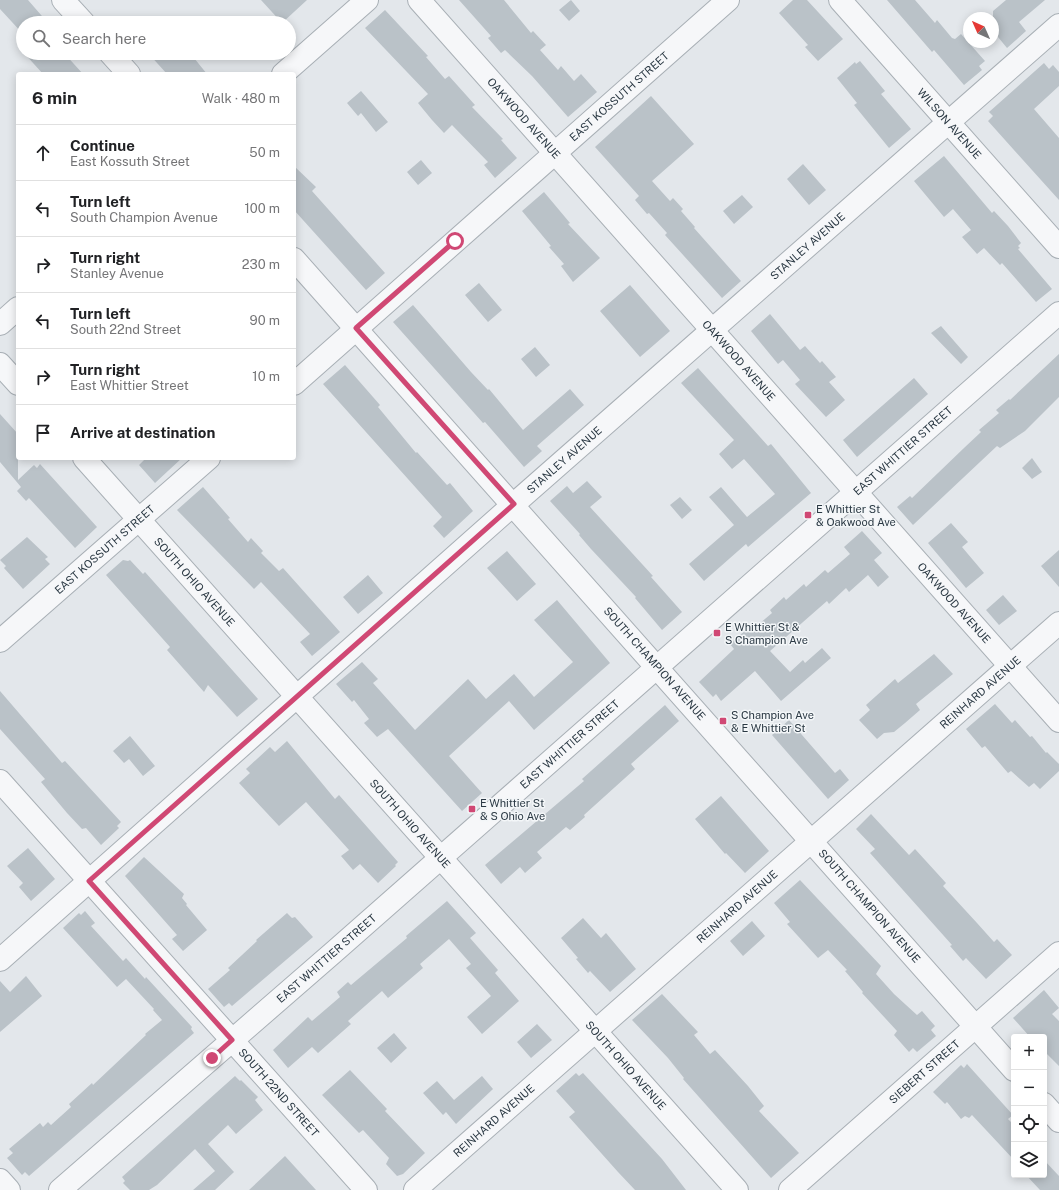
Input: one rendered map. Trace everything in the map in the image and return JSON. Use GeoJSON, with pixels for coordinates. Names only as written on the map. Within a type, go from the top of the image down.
{"type":"FeatureCollection","features":[{"type":"Feature","properties":{"kind":"street"},"geometry":{"type":"LineString","coordinates":[[63,0],[78,16]]}},
{"type":"Feature","properties":{"kind":"street"},"geometry":{"type":"LineString","coordinates":[[285,72],[367,0]]}},
{"type":"Feature","properties":{"kind":"street","name":"OAKWOOD AVENUE"},"geometry":{"type":"LineString","coordinates":[[419,0],[556,152],[1059,721]]}},
{"type":"Feature","properties":{"kind":"street","name":"EAST KOSSUTH STREET"},"geometry":{"type":"LineString","coordinates":[[296,382],[728,0]]}},
{"type":"Feature","properties":{"kind":"street","name":"WILSON AVENUE"},"geometry":{"type":"LineString","coordinates":[[840,0],[950,121],[1059,246]]}},
{"type":"Feature","properties":{"kind":"street","name":"STANLEY AVENUE"},"geometry":{"type":"LineString","coordinates":[[0,960],[514,504],[713,331],[1059,25]]}},
{"type":"Feature","properties":{"kind":"street"},"geometry":{"type":"LineString","coordinates":[[116,60],[127,72]]}},
{"type":"Feature","properties":{"kind":"street","name":"SOUTH CHAMPION AVENUE"},"geometry":{"type":"LineString","coordinates":[[296,261],[514,504],[1011,1067]]}},
{"type":"Feature","properties":{"kind":"street"},"geometry":{"type":"LineString","coordinates":[[0,324],[16,310]]}},
{"type":"Feature","properties":{"kind":"street","name":"EAST WHITTIER STREET"},"geometry":{"type":"LineString","coordinates":[[60,1190],[1059,313]]}},
{"type":"Feature","properties":{"kind":"street"},"geometry":{"type":"LineString","coordinates":[[0,364],[16,382]]}},
{"type":"Feature","properties":{"kind":"street","name":"SOUTH OHIO AVENUE"},"geometry":{"type":"LineString","coordinates":[[86,460],[596,1030],[737,1190]]}},
{"type":"Feature","properties":{"kind":"street","name":"EAST KOSSUTH STREET"},"geometry":{"type":"LineString","coordinates":[[0,641],[208,460]]}},
{"type":"Feature","properties":{"kind":"street","name":"REINHARD AVENUE"},"geometry":{"type":"LineString","coordinates":[[414,1190],[1059,623]]}},
{"type":"Feature","properties":{"kind":"street","name":"SOUTH 22ND STREET"},"geometry":{"type":"LineString","coordinates":[[0,781],[364,1189]]}},
{"type":"Feature","properties":{"kind":"street","name":"SIEBERT STREET"},"geometry":{"type":"LineString","coordinates":[[790,1190],[1059,953]]}},
{"type":"Feature","properties":{"kind":"street"},"geometry":{"type":"LineString","coordinates":[[1046,1106],[1059,1121]]}},
{"type":"Feature","properties":{"kind":"street"},"geometry":{"type":"LineString","coordinates":[[0,1180],[9,1190]]}},
{"type":"Feature","properties":{"kind":"building"},"geometry":{"type":"Polygon","coordinates":[[[0,0],[28,0],[42,16],[16,16],[16,26],[0,9],[0,0]]]}},
{"type":"Feature","properties":{"kind":"building"},"geometry":{"type":"Polygon","coordinates":[[[261,0],[307,0],[290,16],[276,16],[261,0]]]}},
{"type":"Feature","properties":{"kind":"building"},"geometry":{"type":"Polygon","coordinates":[[[459,0],[504,0],[531,33],[533,31],[546,45],[540,50],[558,70],[561,66],[574,81],[581,74],[597,92],[568,117],[532,76],[505,50],[501,53],[488,38],[491,36],[459,0]]]}},
{"type":"Feature","properties":{"kind":"building"},"geometry":{"type":"Polygon","coordinates":[[[571,0],[580,11],[569,21],[559,10],[571,0]]]}},
{"type":"Feature","properties":{"kind":"building"},"geometry":{"type":"Polygon","coordinates":[[[793,0],[807,0],[843,39],[818,61],[805,47],[808,45],[779,13],[793,0]]]}},
{"type":"Feature","properties":{"kind":"building"},"geometry":{"type":"Polygon","coordinates":[[[887,0],[915,0],[935,23],[937,20],[952,38],[955,39],[961,34],[963,36],[963,48],[973,48],[985,61],[979,66],[982,70],[964,85],[934,50],[932,52],[887,0]]]}},
{"type":"Feature","properties":{"kind":"building"},"geometry":{"type":"Polygon","coordinates":[[[1006,0],[1045,0],[1019,22],[1026,31],[1007,48],[999,38],[999,12],[993,11],[1006,0]]]}},
{"type":"Feature","properties":{"kind":"building"},"geometry":{"type":"Polygon","coordinates":[[[385,10],[428,56],[426,57],[445,79],[449,76],[475,105],[472,107],[503,139],[501,140],[517,158],[495,178],[484,165],[488,162],[452,125],[444,133],[432,120],[418,103],[428,94],[365,28],[385,10]]]}},
{"type":"Feature","properties":{"kind":"building"},"geometry":{"type":"Polygon","coordinates":[[[30,60],[70,60],[81,72],[41,72],[30,60]]]}},
{"type":"Feature","properties":{"kind":"building"},"geometry":{"type":"Polygon","coordinates":[[[154,60],[196,60],[205,72],[165,72],[154,60]]]}},
{"type":"Feature","properties":{"kind":"building"},"geometry":{"type":"Polygon","coordinates":[[[860,61],[885,91],[881,94],[911,129],[889,148],[854,105],[857,103],[837,78],[855,62],[856,64],[860,61]]]}},
{"type":"Feature","properties":{"kind":"building"},"geometry":{"type":"Polygon","coordinates":[[[1044,63],[1049,69],[1053,65],[1059,72],[1059,86],[1034,109],[1059,138],[1059,200],[988,121],[993,116],[989,112],[1044,63]]]}},
{"type":"Feature","properties":{"kind":"building"},"geometry":{"type":"Polygon","coordinates":[[[361,91],[388,122],[376,132],[361,113],[358,116],[347,103],[361,91]]]}},
{"type":"Feature","properties":{"kind":"building"},"geometry":{"type":"Polygon","coordinates":[[[651,96],[694,144],[652,181],[670,201],[673,198],[683,209],[681,211],[695,227],[694,228],[741,281],[722,298],[665,235],[667,233],[635,200],[639,196],[595,147],[651,96]]]}},
{"type":"Feature","properties":{"kind":"building"},"geometry":{"type":"Polygon","coordinates":[[[944,156],[992,213],[994,211],[1008,226],[1021,243],[1018,246],[1020,248],[1018,249],[1052,289],[1036,302],[1002,263],[1000,265],[984,248],[977,254],[962,237],[971,230],[953,209],[944,217],[914,181],[944,156]]]}},
{"type":"Feature","properties":{"kind":"building"},"geometry":{"type":"Polygon","coordinates":[[[421,160],[432,173],[418,185],[407,172],[421,160]]]}},
{"type":"Feature","properties":{"kind":"building"},"geometry":{"type":"Polygon","coordinates":[[[803,164],[826,190],[809,205],[787,179],[803,164]]]}},
{"type":"Feature","properties":{"kind":"building"},"geometry":{"type":"Polygon","coordinates":[[[296,168],[316,187],[312,191],[385,273],[366,290],[296,212],[296,168]]]}},
{"type":"Feature","properties":{"kind":"building"},"geometry":{"type":"Polygon","coordinates":[[[544,192],[570,223],[568,224],[600,258],[573,282],[561,266],[564,264],[522,211],[544,192]]]}},
{"type":"Feature","properties":{"kind":"building"},"geometry":{"type":"Polygon","coordinates":[[[742,195],[753,207],[734,224],[723,211],[742,195]]]}},
{"type":"Feature","properties":{"kind":"building"},"geometry":{"type":"Polygon","coordinates":[[[479,283],[502,310],[488,322],[465,295],[479,283]]]}},
{"type":"Feature","properties":{"kind":"building"},"geometry":{"type":"Polygon","coordinates":[[[630,285],[670,331],[640,357],[600,311],[630,285]]]}},
{"type":"Feature","properties":{"kind":"building"},"geometry":{"type":"Polygon","coordinates":[[[413,305],[471,372],[488,390],[489,389],[523,430],[570,389],[584,405],[537,446],[542,451],[524,467],[485,422],[483,423],[393,322],[413,305]]]}},
{"type":"Feature","properties":{"kind":"building"},"geometry":{"type":"Polygon","coordinates":[[[770,314],[800,350],[805,346],[820,363],[822,361],[836,377],[829,382],[845,400],[826,417],[795,384],[800,380],[783,360],[778,364],[751,331],[770,314]]]}},
{"type":"Feature","properties":{"kind":"building"},"geometry":{"type":"Polygon","coordinates":[[[941,326],[968,357],[961,364],[931,333],[941,326]]]}},
{"type":"Feature","properties":{"kind":"building"},"geometry":{"type":"Polygon","coordinates":[[[535,347],[550,365],[536,377],[521,359],[535,347]]]}},
{"type":"Feature","properties":{"kind":"building"},"geometry":{"type":"Polygon","coordinates":[[[1059,354],[1059,397],[1025,431],[1000,448],[997,446],[913,525],[897,507],[910,496],[912,498],[981,432],[979,430],[999,413],[996,410],[1009,399],[1010,400],[1059,354]]]}},
{"type":"Feature","properties":{"kind":"building"},"geometry":{"type":"Polygon","coordinates":[[[345,365],[380,405],[378,407],[416,453],[417,452],[447,485],[450,483],[473,511],[444,538],[433,526],[442,517],[323,384],[345,365]]]}},
{"type":"Feature","properties":{"kind":"building"},"geometry":{"type":"Polygon","coordinates":[[[698,368],[768,446],[771,444],[811,493],[748,547],[746,544],[704,581],[689,564],[734,525],[709,497],[721,487],[747,517],[775,494],[744,459],[732,469],[719,454],[734,440],[681,383],[698,368]]]}},
{"type":"Feature","properties":{"kind":"building"},"geometry":{"type":"Polygon","coordinates":[[[914,378],[928,394],[857,457],[843,440],[914,378]]]}},
{"type":"Feature","properties":{"kind":"building"},"geometry":{"type":"Polygon","coordinates":[[[0,414],[16,432],[18,480],[34,465],[37,468],[40,464],[97,527],[75,548],[29,498],[26,501],[17,491],[21,487],[0,462],[0,414]]]}},
{"type":"Feature","properties":{"kind":"building"},"geometry":{"type":"Polygon","coordinates":[[[1032,458],[1042,472],[1032,479],[1022,468],[1032,458]]]}},
{"type":"Feature","properties":{"kind":"building"},"geometry":{"type":"Polygon","coordinates":[[[144,460],[180,460],[155,483],[139,465],[144,460]]]}},
{"type":"Feature","properties":{"kind":"building"},"geometry":{"type":"Polygon","coordinates":[[[587,481],[602,497],[590,507],[653,576],[651,577],[682,612],[662,630],[635,598],[636,597],[591,549],[579,535],[580,534],[550,501],[567,486],[573,493],[587,481]]]}},
{"type":"Feature","properties":{"kind":"building"},"geometry":{"type":"Polygon","coordinates":[[[203,487],[230,518],[228,519],[248,542],[251,538],[263,551],[261,553],[279,571],[283,568],[340,632],[312,656],[300,642],[310,634],[261,582],[254,589],[177,510],[203,487]]]}},
{"type":"Feature","properties":{"kind":"building"},"geometry":{"type":"Polygon","coordinates":[[[680,497],[692,510],[682,519],[670,505],[680,497]]]}},
{"type":"Feature","properties":{"kind":"building"},"geometry":{"type":"Polygon","coordinates":[[[951,523],[968,542],[962,547],[984,573],[966,588],[928,543],[951,523]]]}},
{"type":"Feature","properties":{"kind":"building"},"geometry":{"type":"Polygon","coordinates":[[[862,531],[882,553],[874,560],[889,577],[878,587],[868,575],[849,592],[846,588],[829,604],[827,601],[770,651],[790,672],[803,660],[805,663],[822,648],[831,658],[781,701],[755,671],[721,701],[716,694],[713,697],[699,682],[734,649],[730,644],[748,628],[751,631],[772,613],[770,610],[784,597],[786,600],[804,584],[806,587],[825,570],[828,573],[850,554],[844,547],[862,531]]]}},
{"type":"Feature","properties":{"kind":"building"},"geometry":{"type":"Polygon","coordinates":[[[27,537],[48,557],[45,559],[50,564],[23,589],[4,568],[6,566],[0,560],[27,537]]]}},
{"type":"Feature","properties":{"kind":"building"},"geometry":{"type":"Polygon","coordinates":[[[1059,550],[1059,587],[1041,566],[1059,550]]]}},
{"type":"Feature","properties":{"kind":"building"},"geometry":{"type":"Polygon","coordinates":[[[507,551],[536,584],[517,601],[487,568],[507,551]]]}},
{"type":"Feature","properties":{"kind":"building"},"geometry":{"type":"Polygon","coordinates":[[[123,560],[130,560],[143,574],[145,572],[258,699],[237,717],[208,685],[204,692],[167,650],[170,647],[106,575],[123,560]]]}},
{"type":"Feature","properties":{"kind":"building"},"geometry":{"type":"Polygon","coordinates":[[[368,575],[383,593],[358,614],[343,597],[368,575]]]}},
{"type":"Feature","properties":{"kind":"building"},"geometry":{"type":"Polygon","coordinates":[[[1003,595],[1017,611],[999,625],[986,610],[1003,595]]]}},
{"type":"Feature","properties":{"kind":"building"},"geometry":{"type":"Polygon","coordinates":[[[557,600],[610,663],[534,730],[509,701],[449,756],[482,793],[462,811],[388,729],[377,737],[364,723],[369,719],[354,700],[352,702],[336,684],[362,662],[378,679],[373,683],[415,730],[468,679],[486,699],[514,674],[534,697],[573,662],[534,620],[557,600]]]}},
{"type":"Feature","properties":{"kind":"building"},"geometry":{"type":"Polygon","coordinates":[[[934,654],[953,674],[916,704],[920,710],[905,723],[894,732],[884,733],[877,739],[859,720],[870,710],[866,705],[895,679],[898,683],[934,654]]]}},
{"type":"Feature","properties":{"kind":"building"},"geometry":{"type":"Polygon","coordinates":[[[0,691],[62,763],[65,761],[121,822],[117,826],[119,828],[101,845],[86,828],[82,829],[67,813],[41,782],[45,779],[0,729],[0,691]]]}},
{"type":"Feature","properties":{"kind":"building"},"geometry":{"type":"Polygon","coordinates":[[[995,704],[1012,723],[1015,720],[1030,737],[1032,736],[1046,753],[1047,752],[1059,764],[1059,771],[1040,789],[1034,783],[1029,787],[1011,771],[1008,773],[985,746],[982,748],[966,729],[995,704]]]}},
{"type":"Feature","properties":{"kind":"building"},"geometry":{"type":"Polygon","coordinates":[[[665,705],[679,721],[631,764],[635,769],[584,815],[585,817],[570,830],[566,827],[537,852],[542,858],[525,873],[520,867],[501,884],[485,865],[584,781],[582,779],[665,705]]]}},
{"type":"Feature","properties":{"kind":"building"},"geometry":{"type":"Polygon","coordinates":[[[789,720],[835,773],[840,769],[849,780],[828,799],[772,735],[789,720]]]}},
{"type":"Feature","properties":{"kind":"building"},"geometry":{"type":"Polygon","coordinates":[[[130,736],[155,766],[143,776],[129,759],[124,763],[113,751],[130,736]]]}},
{"type":"Feature","properties":{"kind":"building"},"geometry":{"type":"Polygon","coordinates":[[[287,741],[335,799],[339,795],[398,862],[395,865],[396,866],[378,883],[360,864],[353,870],[341,856],[349,850],[306,802],[279,826],[239,783],[250,773],[246,769],[270,747],[275,752],[287,741]]]}},
{"type":"Feature","properties":{"kind":"building"},"geometry":{"type":"Polygon","coordinates":[[[721,796],[769,851],[745,873],[726,853],[725,854],[695,819],[721,796]]]}},
{"type":"Feature","properties":{"kind":"building"},"geometry":{"type":"Polygon","coordinates":[[[871,814],[909,855],[915,849],[946,883],[943,886],[994,942],[997,939],[1012,955],[986,979],[966,958],[963,961],[950,946],[952,945],[870,853],[875,849],[856,829],[871,814]]]}},
{"type":"Feature","properties":{"kind":"building"},"geometry":{"type":"Polygon","coordinates":[[[28,848],[55,879],[31,901],[19,887],[23,883],[7,866],[28,848]]]}},
{"type":"Feature","properties":{"kind":"building"},"geometry":{"type":"Polygon","coordinates":[[[144,857],[184,894],[182,898],[187,904],[186,905],[207,930],[183,951],[172,939],[177,935],[125,876],[144,857]]]}},
{"type":"Feature","properties":{"kind":"building"},"geometry":{"type":"Polygon","coordinates":[[[800,880],[881,966],[876,974],[894,994],[917,1015],[922,1011],[935,1026],[931,1030],[936,1036],[917,1052],[913,1048],[909,1052],[894,1035],[897,1031],[862,993],[863,992],[845,971],[847,970],[828,950],[818,958],[787,924],[790,922],[774,903],[800,880]]]}},
{"type":"Feature","properties":{"kind":"building"},"geometry":{"type":"Polygon","coordinates":[[[447,901],[476,933],[470,938],[498,970],[495,973],[519,1001],[482,1034],[467,1017],[491,996],[466,968],[471,964],[449,939],[420,964],[423,968],[388,998],[382,991],[348,1021],[351,1024],[318,1053],[312,1047],[288,1068],[273,1050],[308,1017],[312,1021],[340,997],[337,992],[348,982],[351,985],[407,938],[406,936],[447,901]]]}},
{"type":"Feature","properties":{"kind":"building"},"geometry":{"type":"Polygon","coordinates":[[[85,911],[95,923],[91,926],[123,961],[126,958],[145,979],[146,977],[192,1027],[191,1029],[194,1033],[29,1176],[25,1172],[22,1175],[7,1158],[13,1153],[9,1149],[40,1123],[43,1127],[48,1122],[51,1125],[71,1107],[69,1104],[92,1083],[93,1085],[146,1035],[145,1034],[162,1020],[153,1010],[154,1009],[126,979],[117,987],[63,928],[79,913],[81,915],[85,911]]]}},
{"type":"Feature","properties":{"kind":"building"},"geometry":{"type":"Polygon","coordinates":[[[287,913],[292,918],[295,917],[313,937],[232,1006],[229,1003],[224,1007],[208,989],[230,970],[228,968],[257,941],[256,940],[287,913]]]}},
{"type":"Feature","properties":{"kind":"building"},"geometry":{"type":"Polygon","coordinates":[[[583,918],[601,938],[606,933],[636,969],[610,992],[590,971],[588,973],[576,959],[578,958],[561,938],[583,918]]]}},
{"type":"Feature","properties":{"kind":"building"},"geometry":{"type":"Polygon","coordinates":[[[752,921],[765,936],[743,956],[730,941],[752,921]]]}},
{"type":"Feature","properties":{"kind":"building"},"geometry":{"type":"Polygon","coordinates":[[[26,976],[42,996],[0,1032],[0,981],[10,992],[26,976]]]}},
{"type":"Feature","properties":{"kind":"building"},"geometry":{"type":"Polygon","coordinates":[[[1044,990],[1059,1008],[1052,1014],[1059,1021],[1059,1066],[1047,1054],[1047,1034],[1027,1034],[1013,1018],[1044,990]]]}},
{"type":"Feature","properties":{"kind":"building"},"geometry":{"type":"Polygon","coordinates":[[[662,994],[698,1032],[694,1035],[710,1054],[715,1050],[748,1086],[764,1106],[759,1111],[799,1153],[771,1178],[683,1079],[684,1078],[668,1058],[632,1020],[662,994]]]}},
{"type":"Feature","properties":{"kind":"building"},"geometry":{"type":"Polygon","coordinates":[[[537,1024],[552,1040],[531,1058],[517,1042],[537,1024]]]}},
{"type":"Feature","properties":{"kind":"building"},"geometry":{"type":"Polygon","coordinates":[[[394,1033],[407,1048],[391,1063],[377,1048],[394,1033]]]}},
{"type":"Feature","properties":{"kind":"building"},"geometry":{"type":"Polygon","coordinates":[[[967,1064],[1011,1113],[1011,1117],[1008,1119],[1011,1122],[1011,1157],[972,1115],[969,1118],[965,1116],[961,1119],[947,1102],[945,1104],[933,1092],[961,1065],[964,1068],[967,1064]]]}},
{"type":"Feature","properties":{"kind":"building"},"geometry":{"type":"Polygon","coordinates":[[[350,1070],[387,1109],[385,1111],[425,1153],[403,1174],[397,1176],[386,1164],[389,1158],[363,1130],[359,1133],[322,1095],[350,1070]]]}},
{"type":"Feature","properties":{"kind":"building"},"geometry":{"type":"Polygon","coordinates":[[[576,1073],[579,1076],[583,1073],[662,1159],[686,1190],[635,1190],[618,1172],[569,1117],[575,1112],[556,1091],[576,1073]]]}},
{"type":"Feature","properties":{"kind":"building"},"geometry":{"type":"Polygon","coordinates":[[[235,1076],[258,1097],[255,1100],[263,1110],[236,1134],[228,1125],[208,1144],[234,1172],[215,1190],[193,1190],[215,1171],[195,1149],[157,1185],[149,1190],[130,1190],[123,1183],[125,1181],[122,1177],[235,1076]]]}},
{"type":"Feature","properties":{"kind":"building"},"geometry":{"type":"Polygon","coordinates":[[[482,1076],[493,1089],[456,1124],[446,1112],[443,1115],[423,1093],[437,1081],[454,1100],[482,1076]]]}},
{"type":"Feature","properties":{"kind":"building"},"geometry":{"type":"Polygon","coordinates":[[[285,1156],[316,1190],[249,1190],[285,1156]]]}},
{"type":"Feature","properties":{"kind":"building"},"geometry":{"type":"Polygon","coordinates":[[[1047,1163],[1059,1176],[1059,1190],[1040,1190],[1029,1178],[1047,1178],[1047,1163]]]}},
{"type":"Feature","properties":{"kind":"place","name":"E Whittier St & Oakwood Ave"},"geometry":{"type":"Point","coordinates":[808,515]}},
{"type":"Feature","properties":{"kind":"place","name":"E Whittier St & S Champion Ave"},"geometry":{"type":"Point","coordinates":[717,633]}},
{"type":"Feature","properties":{"kind":"place","name":"S Champion Ave & E Whittier St"},"geometry":{"type":"Point","coordinates":[723,721]}},
{"type":"Feature","properties":{"kind":"place","name":"E Whittier St & S Ohio Ave"},"geometry":{"type":"Point","coordinates":[472,809]}},
{"type":"Feature","properties":{"kind":"route"},"geometry":{"type":"LineString","coordinates":[[212,1058],[232,1040],[89,881],[514,504],[356,328],[455,241]]}}]}
